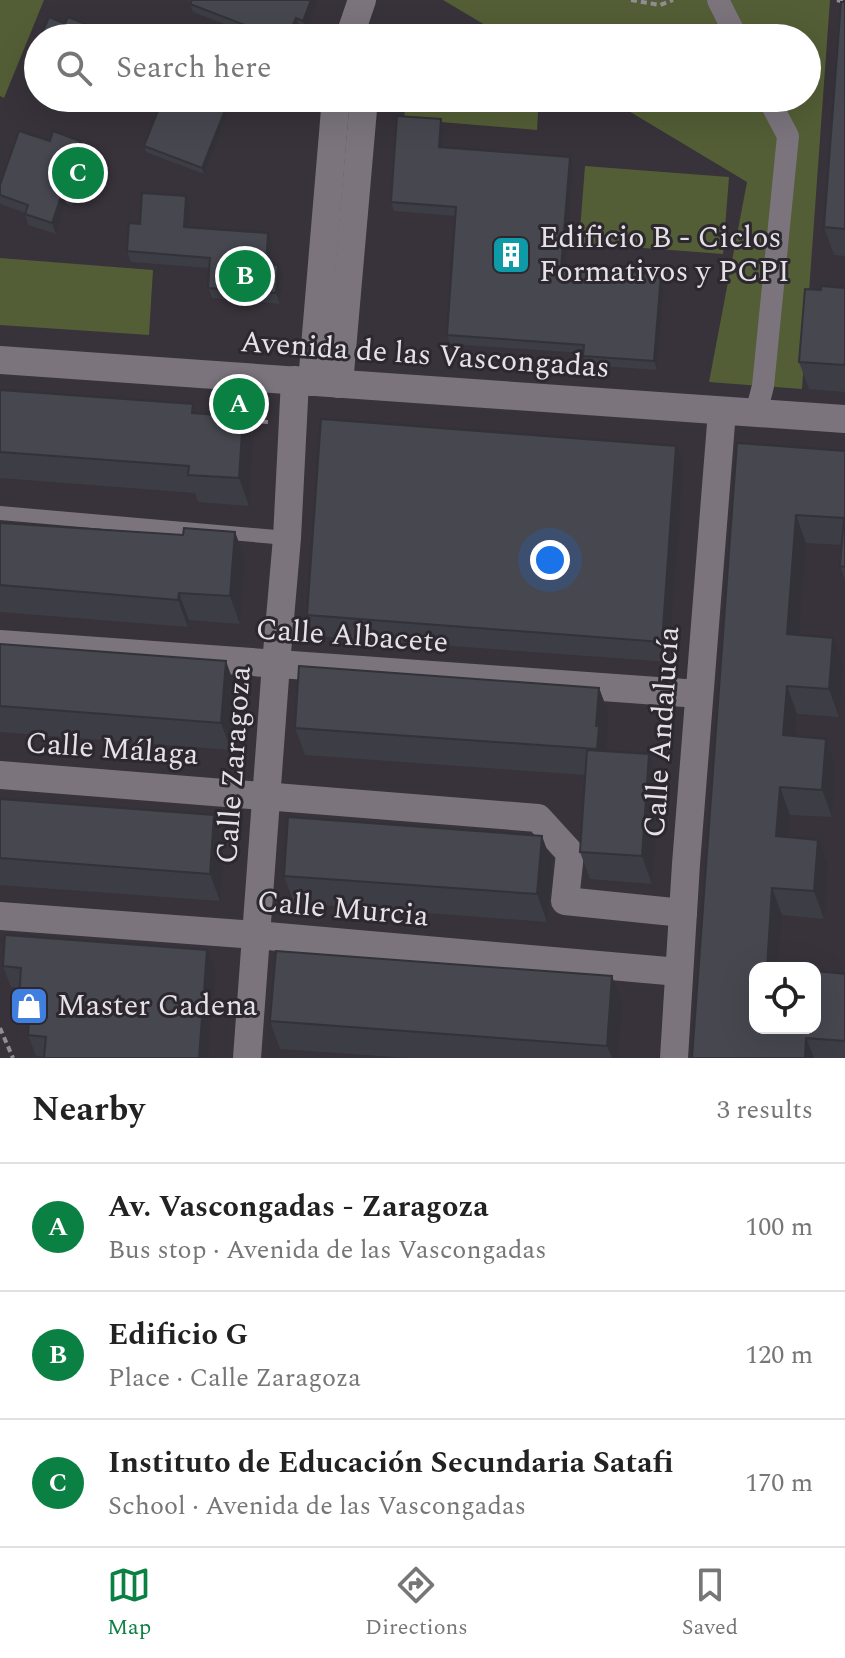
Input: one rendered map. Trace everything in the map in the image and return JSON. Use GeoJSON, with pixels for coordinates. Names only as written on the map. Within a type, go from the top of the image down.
{"type":"FeatureCollection","features":[{"type":"Feature","properties":{"kind":"street"},"geometry":{"type":"LineString","coordinates":[[354,24],[362,0]]}},
{"type":"Feature","properties":{"kind":"street"},"geometry":{"type":"LineString","coordinates":[[369,24],[370,0]]}},
{"type":"Feature","properties":{"kind":"street"},"geometry":{"type":"LineString","coordinates":[[718,0],[730,24]]}},
{"type":"Feature","properties":{"kind":"street","name":"Calle Zaragoza"},"geometry":{"type":"LineString","coordinates":[[315,382],[335,112]]}},
{"type":"Feature","properties":{"kind":"street","name":"Calle Zaragoza"},"geometry":{"type":"LineString","coordinates":[[247,1058],[293,424],[315,382],[362,112]]}},
{"type":"Feature","properties":{"kind":"street"},"geometry":{"type":"LineString","coordinates":[[756,413],[763,386],[788,136],[775,112]]}},
{"type":"Feature","properties":{"kind":"street","name":"Avenida de las Vascongadas"},"geometry":{"type":"LineString","coordinates":[[0,360],[845,419]]}},
{"type":"Feature","properties":{"kind":"street","name":"Calle Andalucía"},"geometry":{"type":"LineString","coordinates":[[674,1058],[722,411]]}},
{"type":"Feature","properties":{"kind":"street","name":"Calle Albacete"},"geometry":{"type":"LineString","coordinates":[[0,644],[699,694]]}},
{"type":"Feature","properties":{"kind":"street","name":"Calle Málaga"},"geometry":{"type":"LineString","coordinates":[[0,775],[538,818],[570,853],[565,901],[683,913]]}},
{"type":"Feature","properties":{"kind":"street","name":"Calle Murcia"},"geometry":{"type":"LineString","coordinates":[[0,916],[679,972]]}},
{"type":"Feature","properties":{"kind":"lane"},"geometry":{"type":"LineString","coordinates":[[0,513],[287,538]]}},
{"type":"Feature","properties":{"kind":"path"},"geometry":{"type":"LineString","coordinates":[[631,0],[660,5],[673,0]]}},
{"type":"Feature","properties":{"kind":"path"},"geometry":{"type":"LineString","coordinates":[[837,0],[845,2]]}},
{"type":"Feature","properties":{"kind":"path"},"geometry":{"type":"LineString","coordinates":[[231,419],[293,424]]}},
{"type":"Feature","properties":{"kind":"path"},"geometry":{"type":"LineString","coordinates":[[0,1028],[13,1058]]}},
{"type":"Feature","properties":{"kind":"green space"},"geometry":{"type":"Polygon","coordinates":[[[0,0],[44,0],[34,24],[24,24],[24,49],[4,98],[0,96],[0,0]]]}},
{"type":"Feature","properties":{"kind":"green space"},"geometry":{"type":"Polygon","coordinates":[[[443,0],[830,0],[802,389],[709,382],[747,182],[630,112],[821,112],[821,24],[483,24],[443,0]]]}},
{"type":"Feature","properties":{"kind":"green space"},"geometry":{"type":"Polygon","coordinates":[[[405,112],[538,112],[537,130],[404,119],[405,112]]]}},
{"type":"Feature","properties":{"kind":"green space"},"geometry":{"type":"Polygon","coordinates":[[[585,166],[729,177],[723,254],[579,243],[585,166]]]}},
{"type":"Feature","properties":{"kind":"green space"},"geometry":{"type":"Polygon","coordinates":[[[0,258],[153,270],[149,335],[0,325],[0,258]]]}},
{"type":"Feature","properties":{"kind":"building"},"geometry":{"type":"Polygon","coordinates":[[[192,0],[311,0],[303,21],[296,18],[293,24],[242,24],[190,4],[192,0]]]}},
{"type":"Feature","properties":{"kind":"building"},"geometry":{"type":"Polygon","coordinates":[[[841,2],[845,2],[845,229],[824,227],[841,2]]]}},
{"type":"Feature","properties":{"kind":"building"},"geometry":{"type":"Polygon","coordinates":[[[49,17],[65,24],[46,24],[49,17]]]}},
{"type":"Feature","properties":{"kind":"building"},"geometry":{"type":"Polygon","coordinates":[[[68,17],[85,24],[65,24],[68,17]]]}},
{"type":"Feature","properties":{"kind":"building"},"geometry":{"type":"Polygon","coordinates":[[[157,112],[224,112],[202,168],[144,146],[157,112]]]}},
{"type":"Feature","properties":{"kind":"building"},"geometry":{"type":"Polygon","coordinates":[[[397,116],[441,119],[439,147],[570,157],[561,268],[661,274],[654,361],[583,356],[584,345],[447,335],[456,207],[391,202],[397,116]]]}},
{"type":"Feature","properties":{"kind":"building"},"geometry":{"type":"Polygon","coordinates":[[[19,131],[50,141],[53,131],[80,141],[69,174],[76,176],[69,196],[62,194],[52,223],[25,214],[28,205],[0,195],[0,185],[19,131]]]}},
{"type":"Feature","properties":{"kind":"building"},"geometry":{"type":"Polygon","coordinates":[[[142,193],[186,196],[184,227],[268,233],[266,264],[278,265],[276,293],[208,288],[210,258],[127,251],[129,223],[140,224],[142,193]]]}},
{"type":"Feature","properties":{"kind":"building"},"geometry":{"type":"Polygon","coordinates":[[[821,286],[845,288],[845,365],[799,362],[805,289],[821,290],[821,286]]]}},
{"type":"Feature","properties":{"kind":"building"},"geometry":{"type":"Polygon","coordinates":[[[0,390],[193,404],[192,413],[243,417],[239,478],[188,475],[189,466],[0,452],[0,390]]]}},
{"type":"Feature","properties":{"kind":"building"},"geometry":{"type":"Polygon","coordinates":[[[321,419],[676,446],[662,642],[307,615],[321,419]]]}},
{"type":"Feature","properties":{"kind":"building"},"geometry":{"type":"Polygon","coordinates":[[[737,443],[845,451],[845,567],[840,566],[844,518],[796,515],[787,634],[833,638],[829,689],[787,686],[783,735],[826,739],[822,790],[780,787],[776,836],[818,840],[814,891],[772,888],[767,962],[749,962],[749,1034],[821,1034],[821,972],[845,974],[845,1041],[806,1038],[805,1058],[692,1058],[737,443]]]}},
{"type":"Feature","properties":{"kind":"building"},"geometry":{"type":"Polygon","coordinates":[[[0,523],[183,535],[184,528],[235,532],[230,596],[179,593],[178,600],[0,585],[0,523]]]}},
{"type":"Feature","properties":{"kind":"building"},"geometry":{"type":"Polygon","coordinates":[[[0,644],[226,661],[221,723],[0,706],[0,644]]]}},
{"type":"Feature","properties":{"kind":"building"},"geometry":{"type":"Polygon","coordinates":[[[299,666],[599,688],[597,749],[295,728],[299,666]]]}},
{"type":"Feature","properties":{"kind":"building"},"geometry":{"type":"Polygon","coordinates":[[[587,750],[649,754],[642,856],[580,852],[587,750]]]}},
{"type":"Feature","properties":{"kind":"building"},"geometry":{"type":"Polygon","coordinates":[[[0,799],[214,815],[210,874],[0,858],[0,799]]]}},
{"type":"Feature","properties":{"kind":"building"},"geometry":{"type":"Polygon","coordinates":[[[288,817],[542,836],[537,894],[284,876],[288,817]]]}},
{"type":"Feature","properties":{"kind":"building"},"geometry":{"type":"Polygon","coordinates":[[[5,935],[207,950],[199,1058],[44,1058],[46,1037],[28,1035],[31,1000],[19,999],[21,968],[3,966],[5,935]]]}},
{"type":"Feature","properties":{"kind":"building"},"geometry":{"type":"Polygon","coordinates":[[[276,951],[612,976],[607,1046],[270,1021],[276,951]]]}},
{"type":"Feature","properties":{"kind":"place","name":"Instituto de Educación Secundaria Satafi"},"geometry":{"type":"Point","coordinates":[78,173]}},
{"type":"Feature","properties":{"kind":"place","name":"Edificio B - Ciclos Formativos y PCPI"},"geometry":{"type":"Point","coordinates":[511,255]}},
{"type":"Feature","properties":{"kind":"place","name":"Edificio G"},"geometry":{"type":"Point","coordinates":[245,276]}},
{"type":"Feature","properties":{"kind":"place","name":"Av. Vascongadas - Zaragoza"},"geometry":{"type":"Point","coordinates":[239,404]}},
{"type":"Feature","properties":{"kind":"place","name":"Master Cadena"},"geometry":{"type":"Point","coordinates":[29,1006]}}]}
